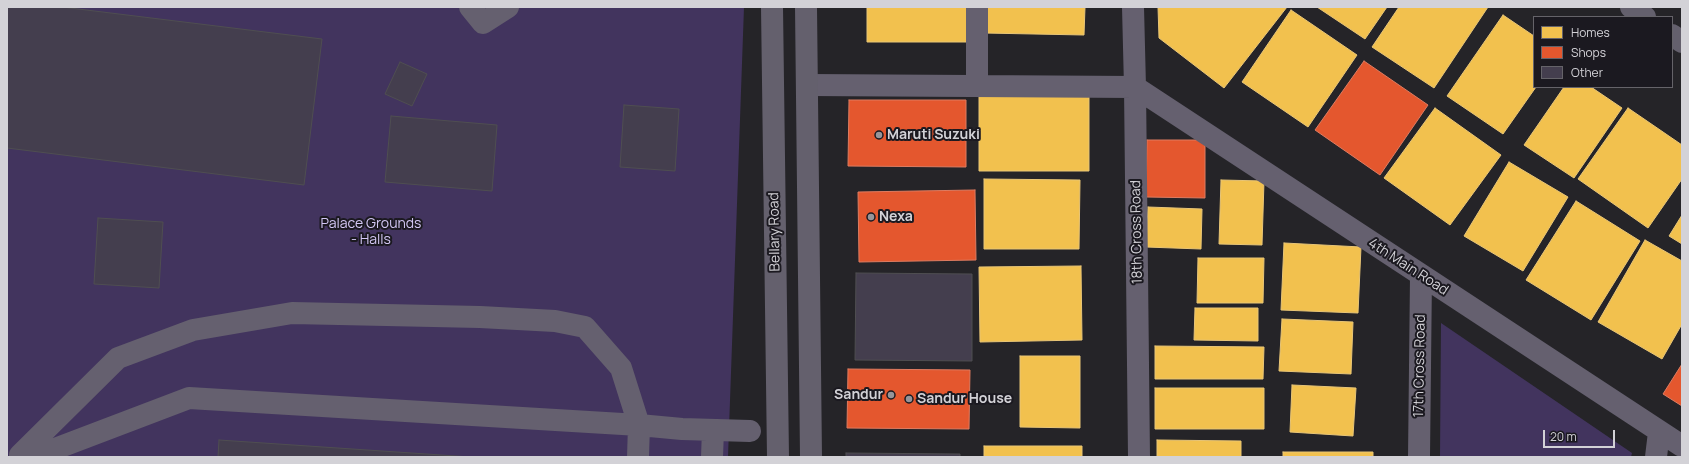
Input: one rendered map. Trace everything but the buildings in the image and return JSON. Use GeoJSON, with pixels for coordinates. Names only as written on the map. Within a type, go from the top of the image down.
{"type":"FeatureCollection","features":[{"type":"Feature","properties":{"kind":"main road","name":"Bellary Road"},"geometry":{"type":"LineString","coordinates":[[772,7],[778,457]]}},
{"type":"Feature","properties":{"kind":"main road"},"geometry":{"type":"LineString","coordinates":[[806,7],[811,457]]}},
{"type":"Feature","properties":{"kind":"main road"},"geometry":{"type":"LineString","coordinates":[[1631,7],[1644,16]]}},
{"type":"Feature","properties":{"kind":"main road"},"geometry":{"type":"LineString","coordinates":[[1673,36],[1682,42]]}},
{"type":"Feature","properties":{"kind":"street"},"geometry":{"type":"LineString","coordinates":[[470,7],[483,23],[508,7]]}},
{"type":"Feature","properties":{"kind":"street"},"geometry":{"type":"LineString","coordinates":[[977,7],[977,86]]}},
{"type":"Feature","properties":{"kind":"street","name":"18th Cross Road"},"geometry":{"type":"LineString","coordinates":[[1133,7],[1139,457]]}},
{"type":"Feature","properties":{"kind":"street"},"geometry":{"type":"LineString","coordinates":[[808,85],[1135,87]]}},
{"type":"Feature","properties":{"kind":"street","name":"4th Main Road"},"geometry":{"type":"LineString","coordinates":[[1135,87],[1682,446]]}},
{"type":"Feature","properties":{"kind":"street","name":"17th Cross Road"},"geometry":{"type":"LineString","coordinates":[[1419,457],[1421,276]]}},
{"type":"Feature","properties":{"kind":"street"},"geometry":{"type":"LineString","coordinates":[[20,457],[20,455],[118,358],[193,330],[292,314],[480,317],[555,321],[585,327],[621,368],[639,425],[638,457]]}},
{"type":"Feature","properties":{"kind":"street"},"geometry":{"type":"LineString","coordinates":[[41,457],[47,452],[189,398],[750,431]]}},
{"type":"Feature","properties":{"kind":"street"},"geometry":{"type":"LineString","coordinates":[[712,457],[713,430]]}},
{"type":"Feature","properties":{"kind":"street"},"geometry":{"type":"LineString","coordinates":[[1656,457],[1659,432]]}},
{"type":"Feature","properties":{"kind":"green space","name":"Palace Grounds - Halls"},"geometry":{"type":"Polygon","coordinates":[[[7,7],[744,7],[728,457],[7,457],[7,7]]]}},
{"type":"Feature","properties":{"kind":"green space"},"geometry":{"type":"Polygon","coordinates":[[[1441,323],[1632,453],[1631,457],[1440,457],[1441,323]]]}},
{"type":"Feature","properties":{"kind":"place","name":"Maruti Suzuki"},"geometry":{"type":"Point","coordinates":[879,135]}},
{"type":"Feature","properties":{"kind":"place","name":"Nexa"},"geometry":{"type":"Point","coordinates":[871,217]}},
{"type":"Feature","properties":{"kind":"place","name":"Sandur"},"geometry":{"type":"Point","coordinates":[891,395]}},
{"type":"Feature","properties":{"kind":"place","name":"Sandur House"},"geometry":{"type":"Point","coordinates":[909,399]}}]}
